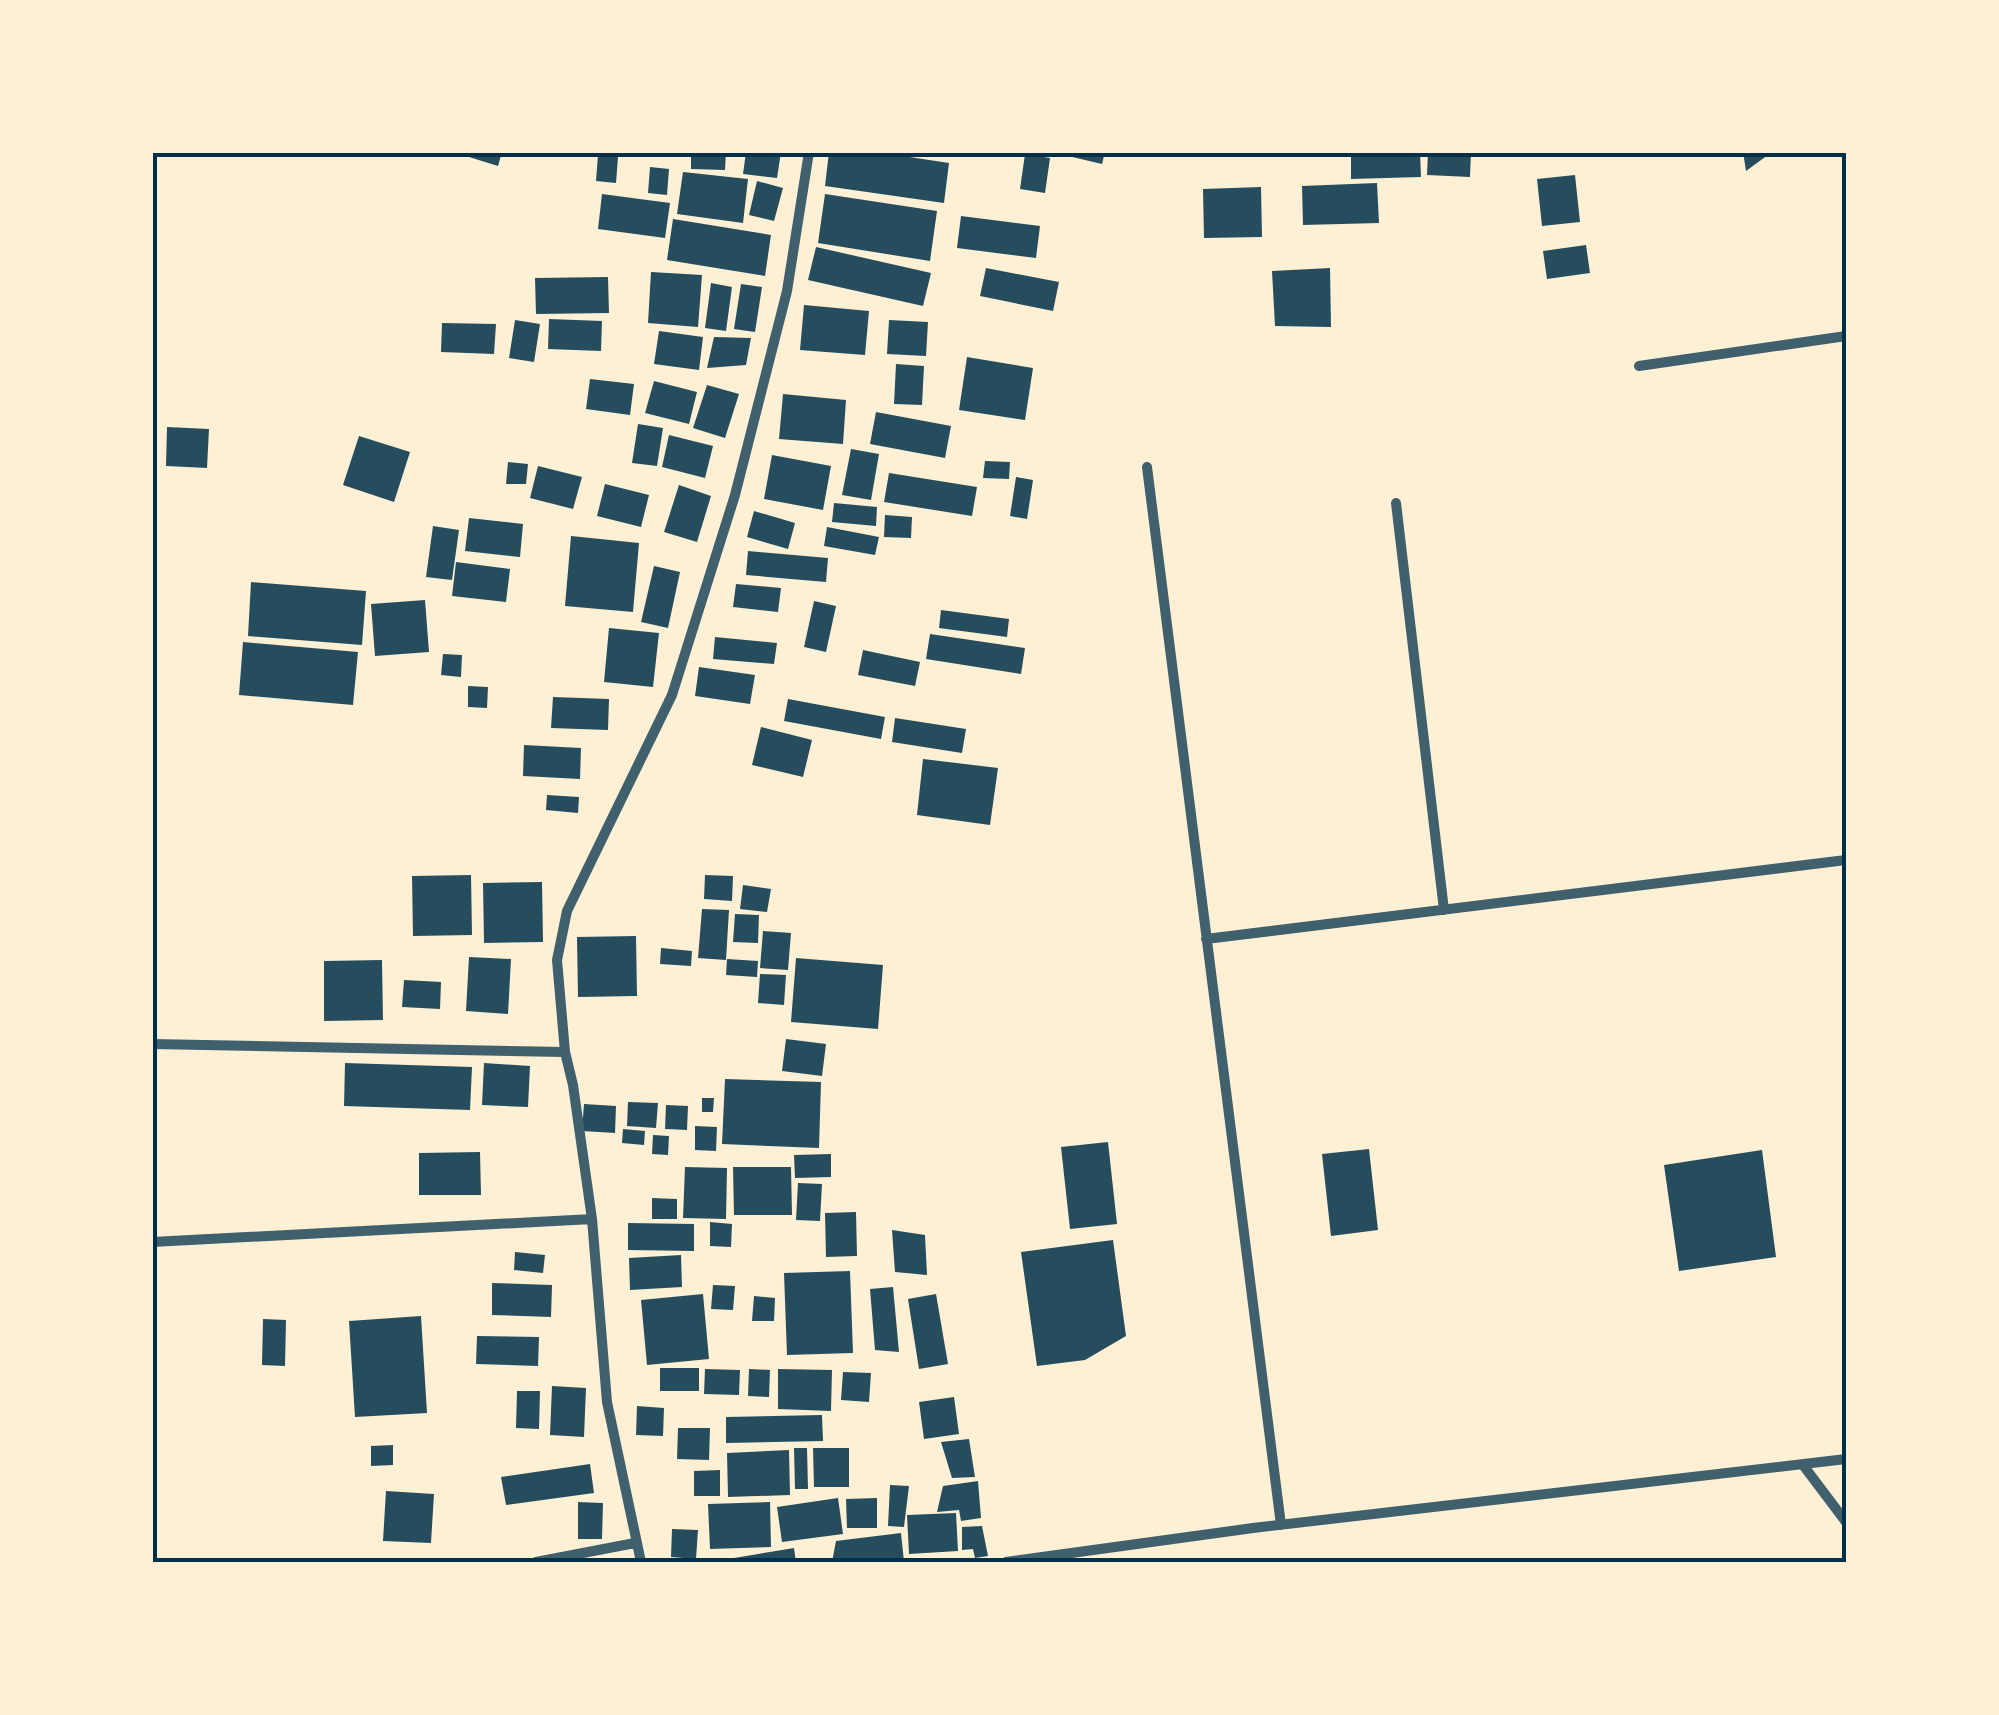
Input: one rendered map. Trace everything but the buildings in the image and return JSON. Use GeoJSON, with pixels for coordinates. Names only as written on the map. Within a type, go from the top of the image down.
{"type":"FeatureCollection","features":[{"type":"Feature","properties":{"kind":"street"},"geometry":{"type":"LineString","coordinates":[[641,1562],[607,1402],[592,1219],[565,1052],[557,960],[567,911],[672,696],[735,494],[787,291],[809,152]]}},
{"type":"Feature","properties":{"kind":"street"},"geometry":{"type":"LineString","coordinates":[[1639,366],[1846,336]]}},
{"type":"Feature","properties":{"kind":"street"},"geometry":{"type":"LineString","coordinates":[[1147,466],[1280,1524]]}},
{"type":"Feature","properties":{"kind":"street"},"geometry":{"type":"LineString","coordinates":[[1396,503],[1444,910]]}},
{"type":"Feature","properties":{"kind":"street"},"geometry":{"type":"LineString","coordinates":[[1206,939],[1846,860]]}},
{"type":"Feature","properties":{"kind":"street"},"geometry":{"type":"LineString","coordinates":[[152,1044],[565,1052]]}},
{"type":"Feature","properties":{"kind":"street"},"geometry":{"type":"LineString","coordinates":[[152,1242],[592,1219]]}},
{"type":"Feature","properties":{"kind":"street"},"geometry":{"type":"LineString","coordinates":[[1006,1562],[1280,1524],[1846,1459]]}},
{"type":"Feature","properties":{"kind":"street"},"geometry":{"type":"LineString","coordinates":[[1803,1464],[1846,1522]]}},
{"type":"Feature","properties":{"kind":"street"},"geometry":{"type":"LineString","coordinates":[[536,1562],[635,1543]]}}]}
